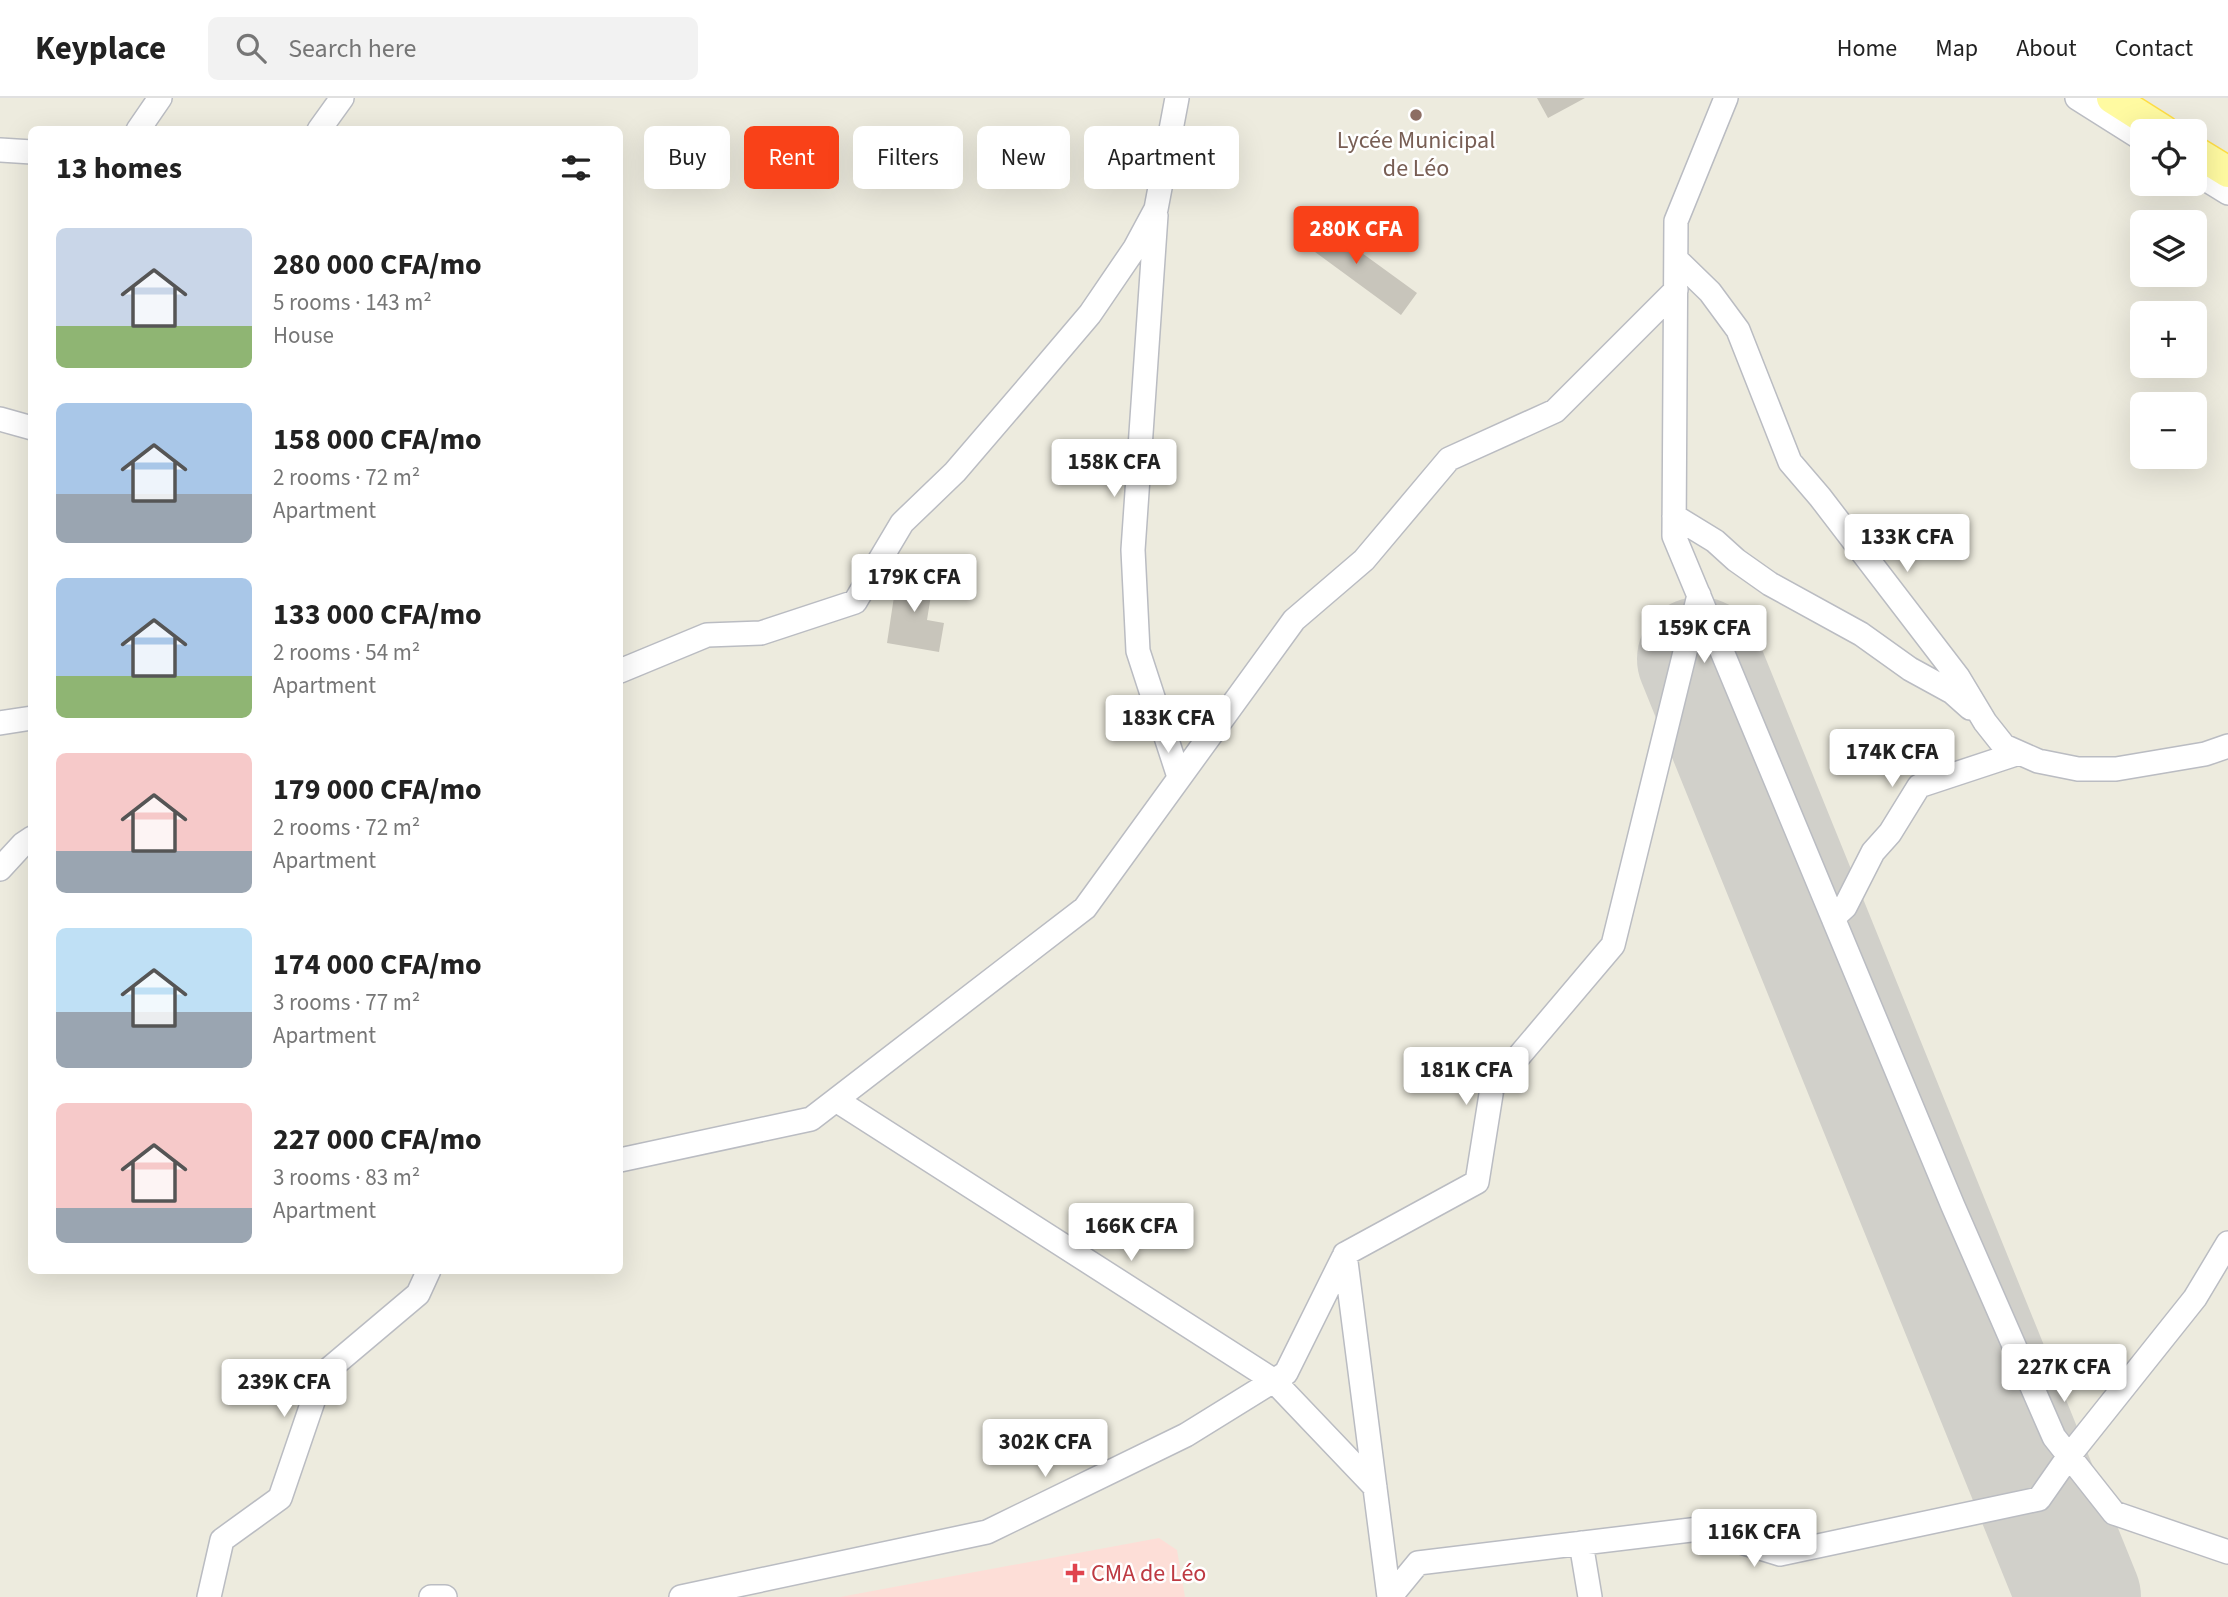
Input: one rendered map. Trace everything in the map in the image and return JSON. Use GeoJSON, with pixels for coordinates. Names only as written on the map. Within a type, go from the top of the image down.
{"type":"FeatureCollection","features":[{"type":"Feature","properties":{"kind":"main road"},"geometry":{"type":"LineString","coordinates":[[2112,98],[2145,119]]}},
{"type":"Feature","properties":{"kind":"main road"},"geometry":{"type":"LineString","coordinates":[[2207,159],[2228,172]]}},
{"type":"Feature","properties":{"kind":"street"},"geometry":{"type":"LineString","coordinates":[[141,126],[160,98]]}},
{"type":"Feature","properties":{"kind":"street"},"geometry":{"type":"LineString","coordinates":[[322,126],[342,98]]}},
{"type":"Feature","properties":{"kind":"street"},"geometry":{"type":"LineString","coordinates":[[1177,98],[1156,209],[1133,550],[1138,651],[1180,777]]}},
{"type":"Feature","properties":{"kind":"street"},"geometry":{"type":"LineString","coordinates":[[1726,98],[1676,221],[1674,536],[1953,1206],[2054,1437],[2114,1514],[2228,1552]]}},
{"type":"Feature","properties":{"kind":"street"},"geometry":{"type":"LineString","coordinates":[[2077,98],[2130,131]]}},
{"type":"Feature","properties":{"kind":"street"},"geometry":{"type":"LineString","coordinates":[[0,150],[28,152]]}},
{"type":"Feature","properties":{"kind":"street"},"geometry":{"type":"LineString","coordinates":[[2207,180],[2228,193]]}},
{"type":"Feature","properties":{"kind":"street"},"geometry":{"type":"LineString","coordinates":[[623,670],[707,635],[761,633],[855,602],[902,523],[955,472],[1090,314],[1135,248],[1156,209]]}},
{"type":"Feature","properties":{"kind":"street"},"geometry":{"type":"LineString","coordinates":[[1676,259],[1710,292],[1738,330],[1790,462],[1958,677],[1985,722],[2004,746],[2038,761],[2078,769],[2116,769],[2205,754],[2228,746]]}},
{"type":"Feature","properties":{"kind":"street"},"geometry":{"type":"LineString","coordinates":[[623,1159],[811,1119],[1085,908],[1294,620],[1364,560],[1448,459],[1555,411],[1676,290]]}},
{"type":"Feature","properties":{"kind":"street"},"geometry":{"type":"LineString","coordinates":[[0,419],[28,427]]}},
{"type":"Feature","properties":{"kind":"street"},"geometry":{"type":"LineString","coordinates":[[1674,516],[1714,541],[1770,584],[1861,634],[1910,669],[1952,692],[1985,722]]}},
{"type":"Feature","properties":{"kind":"street"},"geometry":{"type":"LineString","coordinates":[[681,1597],[987,1532],[1186,1435],[1286,1373],[1345,1254],[1477,1182],[1492,1088],[1613,945],[1699,595]]}},
{"type":"Feature","properties":{"kind":"street"},"geometry":{"type":"LineString","coordinates":[[0,723],[28,719]]}},
{"type":"Feature","properties":{"kind":"street"},"geometry":{"type":"LineString","coordinates":[[1833,918],[1845,907],[1873,852],[1890,833],[1919,786],[2019,753]]}},
{"type":"Feature","properties":{"kind":"street"},"geometry":{"type":"LineString","coordinates":[[0,869],[28,841]]}},
{"type":"Feature","properties":{"kind":"street"},"geometry":{"type":"LineString","coordinates":[[836,1100],[1273,1380],[1375,1487]]}},
{"type":"Feature","properties":{"kind":"street"},"geometry":{"type":"LineString","coordinates":[[1389,1597],[1418,1563],[1699,1529],[1780,1554],[2039,1499],[2069,1456],[2195,1298],[2228,1243]]}},
{"type":"Feature","properties":{"kind":"street"},"geometry":{"type":"LineString","coordinates":[[1345,1254],[1389,1597]]}},
{"type":"Feature","properties":{"kind":"street"},"geometry":{"type":"LineString","coordinates":[[209,1597],[222,1540],[280,1497],[322,1375],[418,1294],[427,1274]]}},
{"type":"Feature","properties":{"kind":"street"},"geometry":{"type":"LineString","coordinates":[[1581,1543],[1590,1597]]}},
{"type":"Feature","properties":{"kind":"street"},"geometry":{"type":"LineString","coordinates":[[432,1597],[445,1597]]}},
{"type":"Feature","properties":{"kind":"shaded area","name":"CMA de Léo"},"geometry":{"type":"Polygon","coordinates":[[[1159,1538],[1177,1550],[1185,1597],[840,1597],[1159,1538]]]}},
{"type":"Feature","properties":{"kind":"building"},"geometry":{"type":"Polygon","coordinates":[[[1537,98],[1585,98],[1548,118],[1537,98]]]}},
{"type":"Feature","properties":{"kind":"building"},"geometry":{"type":"Polygon","coordinates":[[[1311,216],[1417,293],[1401,315],[1296,238],[1311,216]]]}},
{"type":"Feature","properties":{"kind":"building"},"geometry":{"type":"Polygon","coordinates":[[[898,570],[934,576],[927,620],[944,623],[939,652],[887,643],[898,570]]]}},
{"type":"Feature","properties":{"kind":"runway"},"geometry":{"type":"LineString","coordinates":[[1699,659],[2079,1597]]}},
{"type":"Feature","properties":{"kind":"place","name":"Lycée Municipal de Léo"},"geometry":{"type":"Point","coordinates":[1416,115]}},
{"type":"Feature","properties":{"kind":"place","name":"CMA de Léo"},"geometry":{"type":"Point","coordinates":[1075,1573]}}]}
